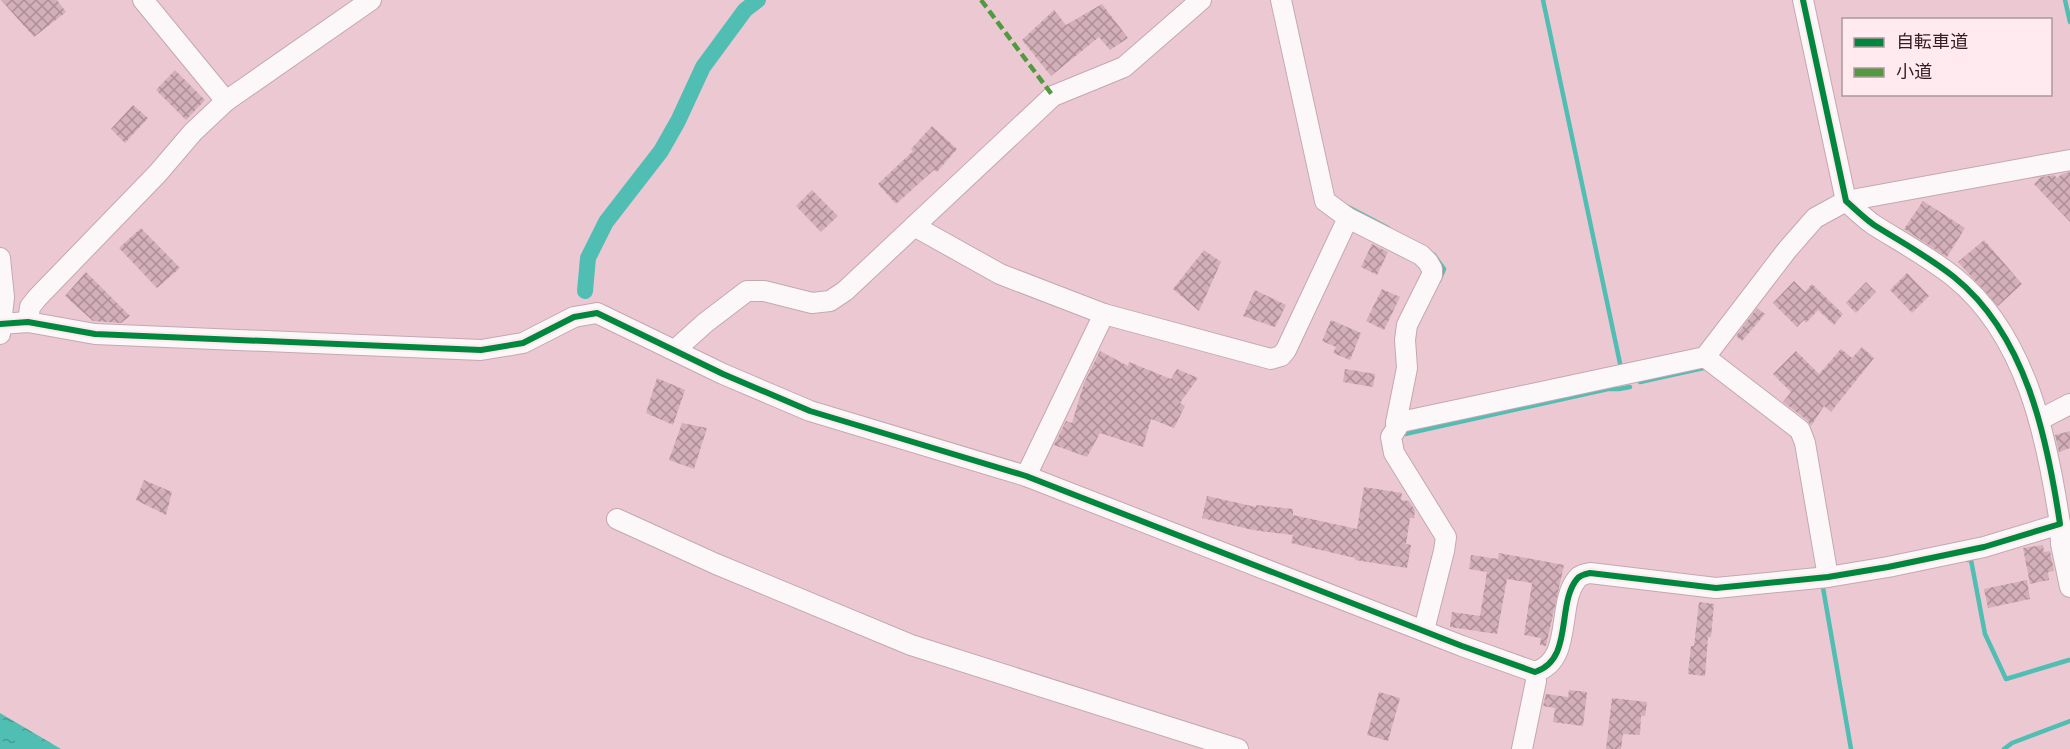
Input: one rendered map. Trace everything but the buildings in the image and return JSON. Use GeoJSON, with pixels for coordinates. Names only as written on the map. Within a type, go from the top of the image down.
{"type":"FeatureCollection","features":[{"type":"Feature","properties":{"kind":"street"},"geometry":{"type":"LineString","coordinates":[[143,0],[226,101]]}},
{"type":"Feature","properties":{"kind":"street"},"geometry":{"type":"LineString","coordinates":[[28,322],[30,307],[37,298],[158,173],[193,132],[226,101],[371,0]]}},
{"type":"Feature","properties":{"kind":"street"},"geometry":{"type":"LineString","coordinates":[[675,350],[705,323],[747,291],[764,291],[812,303],[830,301],[845,291],[1053,96],[1124,68],[1201,0]]}},
{"type":"Feature","properties":{"kind":"street"},"geometry":{"type":"LineString","coordinates":[[1281,0],[1325,201],[1348,218],[1421,255],[1432,269],[1432,275],[1407,325],[1405,340],[1407,368],[1396,423],[1398,426],[1391,437],[1394,453],[1446,537],[1424,630]]}},
{"type":"Feature","properties":{"kind":"street"},"geometry":{"type":"LineString","coordinates":[[1803,0],[1846,201],[1872,223],[1956,279],[1983,306],[2008,344],[2039,420],[2052,471],[2061,544],[2070,587]]}},
{"type":"Feature","properties":{"kind":"street"},"geometry":{"type":"LineString","coordinates":[[1396,423],[1705,357],[1787,250],[1815,218],[1846,201],[2070,160]]}},
{"type":"Feature","properties":{"kind":"street"},"geometry":{"type":"LineString","coordinates":[[914,226],[1000,274],[1104,314],[1271,359],[1281,356],[1286,350],[1348,218]]}},
{"type":"Feature","properties":{"kind":"street"},"geometry":{"type":"LineString","coordinates":[[0,258],[4,297],[1,327],[28,322],[95,334],[481,350],[523,343],[574,317],[597,313],[723,374],[810,411],[1026,476],[1535,672],[1545,669],[1557,655],[1572,588],[1579,577],[1590,573],[1716,588],[1828,577],[1984,547],[2060,524]]}},
{"type":"Feature","properties":{"kind":"street"},"geometry":{"type":"LineString","coordinates":[[1026,476],[1104,314]]}},
{"type":"Feature","properties":{"kind":"street"},"geometry":{"type":"LineString","coordinates":[[1705,357],[1800,430],[1805,443],[1828,577]]}},
{"type":"Feature","properties":{"kind":"street"},"geometry":{"type":"LineString","coordinates":[[2039,420],[2070,404]]}},
{"type":"Feature","properties":{"kind":"street"},"geometry":{"type":"LineString","coordinates":[[617,519],[716,564],[911,645],[1238,749]]}},
{"type":"Feature","properties":{"kind":"street"},"geometry":{"type":"LineString","coordinates":[[1522,749],[1536,681],[1535,672]]}},
{"type":"Feature","properties":{"kind":"water"},"geometry":{"type":"Polygon","coordinates":[[[0,713],[61,749],[0,749],[0,713]]]}},
{"type":"Feature","properties":{"kind":"waterway"},"geometry":{"type":"LineString","coordinates":[[585,291],[588,258],[606,222],[661,151],[703,67],[745,10],[758,0]]}},
{"type":"Feature","properties":{"kind":"waterway"},"geometry":{"type":"LineString","coordinates":[[1543,0],[1621,368]]}},
{"type":"Feature","properties":{"kind":"waterway"},"geometry":{"type":"LineString","coordinates":[[2065,0],[2070,22]]}},
{"type":"Feature","properties":{"kind":"waterway"},"geometry":{"type":"LineString","coordinates":[[1348,207],[1388,228]]}},
{"type":"Feature","properties":{"kind":"waterway"},"geometry":{"type":"LineString","coordinates":[[1434,255],[1444,269],[1439,281]]}},
{"type":"Feature","properties":{"kind":"waterway"},"geometry":{"type":"LineString","coordinates":[[1640,382],[1708,367]]}},
{"type":"Feature","properties":{"kind":"waterway"},"geometry":{"type":"LineString","coordinates":[[1405,434],[1608,389],[1630,387]]}},
{"type":"Feature","properties":{"kind":"waterway"},"geometry":{"type":"LineString","coordinates":[[1967,560],[1971,560],[1985,634],[2006,679],[2069,660]]}},
{"type":"Feature","properties":{"kind":"waterway"},"geometry":{"type":"LineString","coordinates":[[1822,582],[1851,749]]}},
{"type":"Feature","properties":{"kind":"waterway"},"geometry":{"type":"LineString","coordinates":[[2004,749],[2012,743],[2070,721]]}},
{"type":"Feature","properties":{"kind":"marked path"},"geometry":{"type":"LineString","coordinates":[[981,0],[1053,96]]}},
{"type":"Feature","properties":{"kind":"cycle path"},"geometry":{"type":"LineString","coordinates":[[0,324],[28,322],[95,334],[481,350],[523,343],[574,317],[597,313],[723,374],[810,411],[1026,476],[1462,646],[1535,672],[1547,666],[1555,656],[1560,644],[1571,590],[1578,578],[1584,574],[1716,588],[1828,577],[1984,547],[2060,524],[2040,423],[2016,358],[1999,328],[1979,301],[1954,277],[1925,256],[1874,225],[1846,201],[1803,0]]}}]}
